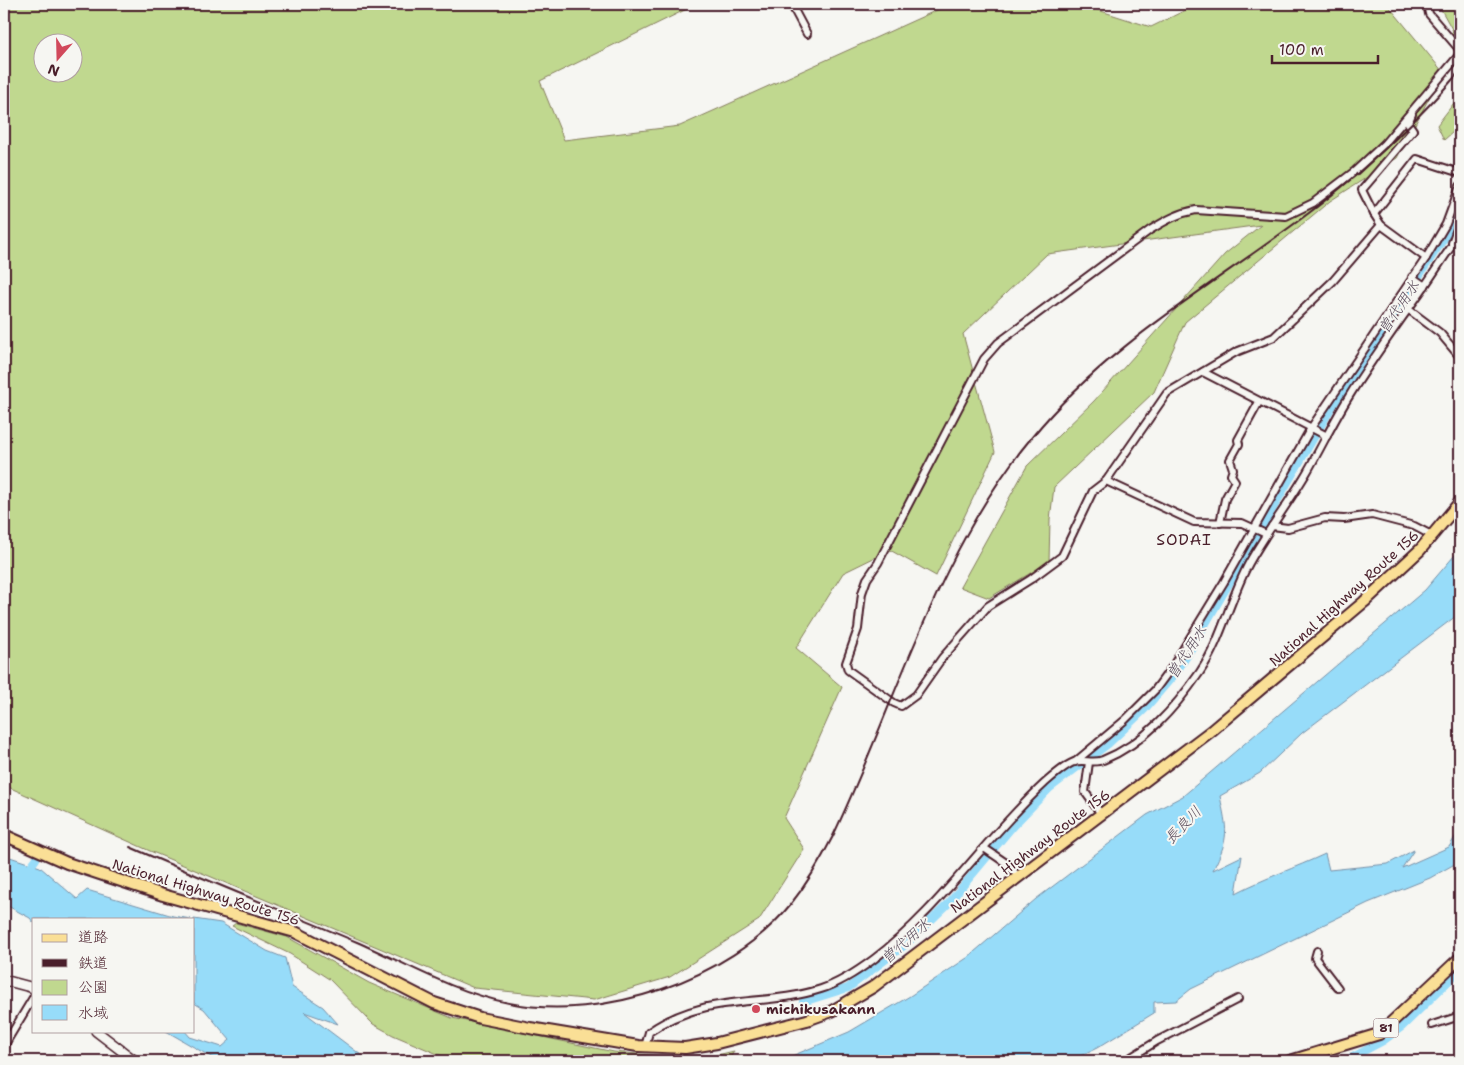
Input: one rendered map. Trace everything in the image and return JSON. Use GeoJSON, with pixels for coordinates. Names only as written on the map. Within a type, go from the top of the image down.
{"type":"FeatureCollection","features":[{"type":"Feature","properties":{"kind":"main road","name":"National Highway Route 156"},"geometry":{"type":"LineString","coordinates":[[4,835],[67,863],[163,895],[295,932],[387,981],[459,1012],[530,1028],[645,1047],[684,1048],[717,1043],[807,1020],[832,1010],[874,987],[1211,731],[1303,656],[1364,602],[1433,536],[1460,502]]}},
{"type":"Feature","properties":{"kind":"main road","name":"81"},"geometry":{"type":"LineString","coordinates":[[1290,1061],[1379,1034],[1412,1010],[1460,958]]}},
{"type":"Feature","properties":{"kind":"main road"},"geometry":{"type":"LineString","coordinates":[[4,980],[32,987]]}},
{"type":"Feature","properties":{"kind":"main road"},"geometry":{"type":"LineString","coordinates":[[97,1032],[134,1061]]}},
{"type":"Feature","properties":{"kind":"street"},"geometry":{"type":"LineString","coordinates":[[791,4],[806,34]]}},
{"type":"Feature","properties":{"kind":"street"},"geometry":{"type":"LineString","coordinates":[[1381,225],[1333,281],[1274,337],[1236,352],[1174,387],[1161,399],[1106,481],[1098,485],[1093,491],[1062,556],[1031,579],[988,606],[947,652],[916,696],[901,706],[894,704],[848,670],[846,663],[858,629],[862,593],[867,579],[878,563],[984,358],[998,343],[1150,230],[1182,212],[1196,210],[1286,216],[1313,202],[1355,170],[1384,144],[1460,54],[1459,48],[1430,14],[1427,4]]}},
{"type":"Feature","properties":{"kind":"street"},"geometry":{"type":"LineString","coordinates":[[1415,108],[1408,123],[1413,130],[1362,190],[1381,225],[1426,258]]}},
{"type":"Feature","properties":{"kind":"street"},"geometry":{"type":"LineString","coordinates":[[1374,214],[1417,158],[1460,173]]}},
{"type":"Feature","properties":{"kind":"street"},"geometry":{"type":"LineString","coordinates":[[1077,762],[1104,760],[1136,743],[1175,705],[1210,655],[1234,588],[1265,533],[1272,526],[1305,476],[1324,435],[1369,351],[1408,309],[1426,258],[1446,224],[1460,186]]}},
{"type":"Feature","properties":{"kind":"street"},"geometry":{"type":"LineString","coordinates":[[1451,247],[1460,220]]}},
{"type":"Feature","properties":{"kind":"street"},"geometry":{"type":"LineString","coordinates":[[645,1047],[648,1032],[696,1010],[729,1002],[802,993],[838,982],[875,959],[989,851],[1021,806],[1047,782],[1077,762],[1120,725],[1155,690],[1190,640],[1225,583],[1312,429],[1418,281],[1460,235]]}},
{"type":"Feature","properties":{"kind":"street"},"geometry":{"type":"LineString","coordinates":[[1408,309],[1440,332],[1460,357]]}},
{"type":"Feature","properties":{"kind":"street"},"geometry":{"type":"LineString","coordinates":[[1203,372],[1324,435]]}},
{"type":"Feature","properties":{"kind":"street"},"geometry":{"type":"LineString","coordinates":[[1220,523],[1225,499],[1235,481],[1231,475],[1233,469],[1230,460],[1239,444],[1238,440],[1259,402]]}},
{"type":"Feature","properties":{"kind":"street"},"geometry":{"type":"LineString","coordinates":[[1106,481],[1188,520],[1202,524],[1242,523],[1265,533]]}},
{"type":"Feature","properties":{"kind":"street"},"geometry":{"type":"LineString","coordinates":[[1272,526],[1288,528],[1325,518],[1344,519],[1372,515],[1414,526],[1433,536]]}},
{"type":"Feature","properties":{"kind":"street"},"geometry":{"type":"LineString","coordinates":[[1225,583],[1234,588]]}},
{"type":"Feature","properties":{"kind":"street"},"geometry":{"type":"LineString","coordinates":[[1088,762],[1085,792],[1101,814]]}},
{"type":"Feature","properties":{"kind":"street"},"geometry":{"type":"LineString","coordinates":[[989,851],[1018,876]]}},
{"type":"Feature","properties":{"kind":"street"},"geometry":{"type":"LineString","coordinates":[[1317,951],[1315,958],[1338,988]]}},
{"type":"Feature","properties":{"kind":"street"},"geometry":{"type":"LineString","coordinates":[[4,1046],[32,999]]}},
{"type":"Feature","properties":{"kind":"street"},"geometry":{"type":"LineString","coordinates":[[1125,1061],[1157,1041],[1238,999]]}},
{"type":"Feature","properties":{"kind":"street"},"geometry":{"type":"LineString","coordinates":[[1432,1025],[1460,1016]]}},
{"type":"Feature","properties":{"kind":"green space"},"geometry":{"type":"Polygon","coordinates":[[[4,4],[697,4],[540,81],[564,140],[680,126],[946,6],[965,4],[1079,4],[1151,27],[1198,4],[1387,4],[1443,72],[1397,158],[1330,201],[1185,322],[1154,392],[1054,487],[1050,519],[1049,562],[989,598],[960,587],[1027,466],[1094,401],[1225,254],[1261,225],[1047,254],[963,334],[995,452],[936,576],[890,550],[843,573],[796,648],[842,687],[784,818],[804,849],[759,920],[670,977],[594,1000],[474,988],[150,851],[4,785],[4,4]]]}},
{"type":"Feature","properties":{"kind":"green space"},"geometry":{"type":"Polygon","coordinates":[[[1438,4],[1460,4],[1460,45],[1449,35],[1453,31],[1438,4]]]}},
{"type":"Feature","properties":{"kind":"green space"},"geometry":{"type":"Polygon","coordinates":[[[1460,95],[1460,132],[1453,132],[1444,140],[1437,125],[1460,95]]]}},
{"type":"Feature","properties":{"kind":"green space"},"geometry":{"type":"Polygon","coordinates":[[[236,923],[287,937],[369,983],[452,1018],[614,1052],[673,1057],[713,1056],[734,1051],[729,1061],[454,1061],[393,1035],[373,1024],[329,979],[290,954],[232,926],[236,923]]]}},
{"type":"Feature","properties":{"kind":"water","name":"長良川"},"geometry":{"type":"Polygon","coordinates":[[[1460,549],[1460,613],[1302,733],[1260,773],[1220,796],[1226,833],[1225,841],[1213,870],[1242,856],[1236,893],[1325,854],[1329,870],[1388,864],[1414,850],[1402,868],[1449,847],[1460,829],[1460,861],[1430,878],[1368,903],[1191,989],[1176,1001],[1154,1002],[1154,1013],[1097,1048],[1070,1061],[780,1061],[849,1032],[910,996],[967,958],[1036,899],[1147,815],[1183,796],[1425,590],[1460,549]]]}},
{"type":"Feature","properties":{"kind":"water"},"geometry":{"type":"Polygon","coordinates":[[[4,855],[40,867],[77,899],[87,890],[185,918],[32,918],[32,920],[4,904],[4,855]]]}},
{"type":"Feature","properties":{"kind":"water"},"geometry":{"type":"Polygon","coordinates":[[[195,919],[221,923],[267,951],[285,958],[292,987],[323,1007],[338,1024],[304,1012],[369,1061],[218,1061],[168,1032],[186,1032],[190,1037],[222,1047],[230,1040],[204,1009],[195,1004],[195,919]]]}},
{"type":"Feature","properties":{"kind":"waterway","name":"曽代用水"},"geometry":{"type":"LineString","coordinates":[[803,1002],[848,988],[905,945],[947,905],[1013,826],[1050,788],[1108,744],[1145,709],[1175,674],[1330,410],[1445,237],[1460,202]]}},
{"type":"Feature","properties":{"kind":"waterway","name":"曽代用水"},"geometry":{"type":"LineString","coordinates":[[27,871],[36,859]]}},
{"type":"Feature","properties":{"kind":"waterway"},"geometry":{"type":"LineString","coordinates":[[1345,1061],[1383,1041],[1403,1026],[1460,970]]}},
{"type":"Feature","properties":{"kind":"railway"},"geometry":{"type":"LineString","coordinates":[[130,847],[357,942],[450,985],[509,1003],[545,1007],[584,1006],[623,1000],[662,989],[699,974],[733,955],[764,932],[790,905],[819,863],[856,786],[944,579],[970,529],[999,481],[1032,437],[1063,402],[1133,340],[1322,203],[1359,172],[1411,124],[1460,71]]}},
{"type":"Feature","properties":{"kind":"place","name":"michikusakann"},"geometry":{"type":"Point","coordinates":[756,1009]}},
{"type":"Feature","properties":{"kind":"district","name":"SODAI"},"geometry":{"type":"Point","coordinates":[1184,539]}}]}
